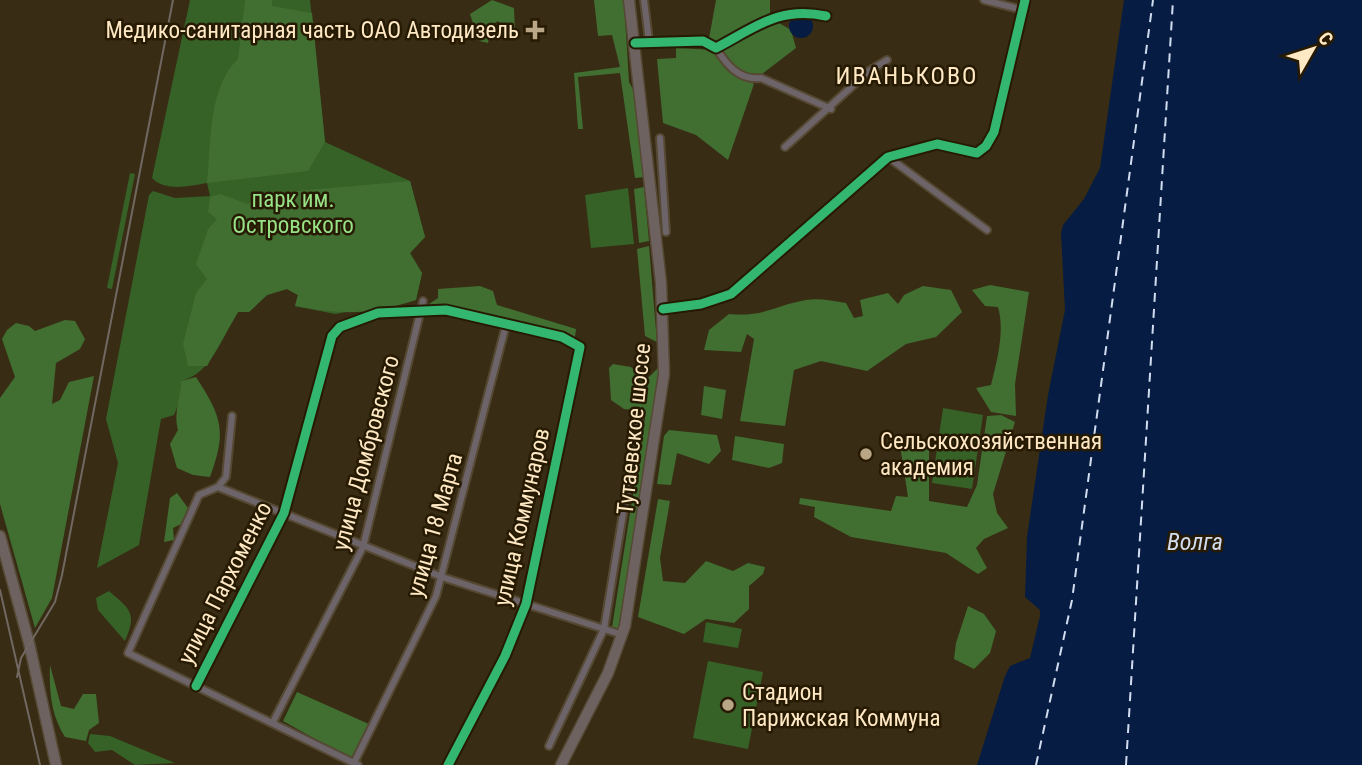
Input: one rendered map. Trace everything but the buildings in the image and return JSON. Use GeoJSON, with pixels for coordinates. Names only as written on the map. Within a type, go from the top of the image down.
{"type":"FeatureCollection","features":[{"type":"Feature","properties":{"kind":"main road","name":"Тутаевское шоссе"},"geometry":{"type":"LineString","coordinates":[[561,765],[608,673],[623,635],[641,541],[662,398],[663,309],[629,0]]}},
{"type":"Feature","properties":{"kind":"main road"},"geometry":{"type":"LineString","coordinates":[[0,536],[29,643],[56,765]]}},
{"type":"Feature","properties":{"kind":"street"},"geometry":{"type":"LineString","coordinates":[[644,0],[649,41]]}},
{"type":"Feature","properties":{"kind":"street"},"geometry":{"type":"LineString","coordinates":[[984,0],[1023,10]]}},
{"type":"Feature","properties":{"kind":"street"},"geometry":{"type":"LineString","coordinates":[[663,309],[701,304],[731,294],[888,157],[937,144],[977,153],[986,146],[994,132],[1025,0]]}},
{"type":"Feature","properties":{"kind":"street"},"geometry":{"type":"LineString","coordinates":[[716,48],[773,17],[800,10],[826,16]]}},
{"type":"Feature","properties":{"kind":"street"},"geometry":{"type":"LineString","coordinates":[[635,43],[703,41],[716,48],[728,68],[753,79],[761,78],[831,109]]}},
{"type":"Feature","properties":{"kind":"street"},"geometry":{"type":"LineString","coordinates":[[785,147],[831,109],[869,72],[887,60]]}},
{"type":"Feature","properties":{"kind":"street"},"geometry":{"type":"LineString","coordinates":[[660,138],[666,232]]}},
{"type":"Feature","properties":{"kind":"street"},"geometry":{"type":"LineString","coordinates":[[888,157],[987,230]]}},
{"type":"Feature","properties":{"kind":"street"},"geometry":{"type":"LineString","coordinates":[[650,179],[664,178]]}},
{"type":"Feature","properties":{"kind":"street","name":"улица Домбровского"},"geometry":{"type":"LineString","coordinates":[[273,722],[363,547],[423,301]]}},
{"type":"Feature","properties":{"kind":"street"},"geometry":{"type":"LineString","coordinates":[[421,310],[446,310],[506,325]]}},
{"type":"Feature","properties":{"kind":"street","name":"улица Пархоменко"},"geometry":{"type":"LineString","coordinates":[[196,685],[284,513],[332,336],[340,327],[378,313],[421,310]]}},
{"type":"Feature","properties":{"kind":"street","name":"улица Коммунаров"},"geometry":{"type":"LineString","coordinates":[[448,765],[505,656],[526,604],[580,347],[562,337],[506,325]]}},
{"type":"Feature","properties":{"kind":"street","name":"улица 18 Марта"},"geometry":{"type":"LineString","coordinates":[[356,764],[406,663],[442,577],[506,325]]}},
{"type":"Feature","properties":{"kind":"street"},"geometry":{"type":"LineString","coordinates":[[549,746],[604,629],[639,415]]}},
{"type":"Feature","properties":{"kind":"street"},"geometry":{"type":"LineString","coordinates":[[232,416],[226,477],[218,487],[199,495],[128,653],[356,764]]}},
{"type":"Feature","properties":{"kind":"street"},"geometry":{"type":"LineString","coordinates":[[218,487],[442,577],[623,635]]}},
{"type":"Feature","properties":{"kind":"green space","name":"парк им. Островского"},"geometry":{"type":"Polygon","coordinates":[[[190,0],[310,0],[325,142],[410,181],[425,237],[410,253],[422,273],[416,300],[335,314],[295,306],[298,295],[287,289],[267,295],[249,312],[238,312],[208,363],[191,377],[181,381],[181,398],[174,415],[161,419],[139,545],[97,568],[118,463],[106,419],[149,195],[153,191],[175,198],[210,196],[207,183],[171,187],[152,178],[190,0]]]}},
{"type":"Feature","properties":{"kind":"green space"},"geometry":{"type":"Polygon","coordinates":[[[245,0],[272,0],[272,6],[312,13],[325,142],[308,171],[207,183],[216,100],[228,71],[238,59],[245,0]]]}},
{"type":"Feature","properties":{"kind":"green space"},"geometry":{"type":"Polygon","coordinates":[[[492,0],[514,8],[515,35],[508,38],[498,21],[491,25],[488,43],[479,41],[470,14],[492,0]]]}},
{"type":"Feature","properties":{"kind":"green space"},"geometry":{"type":"Polygon","coordinates":[[[594,0],[624,0],[629,82],[635,93],[645,177],[635,178],[620,73],[578,77],[583,129],[578,129],[574,73],[620,67],[612,35],[598,36],[594,0]]]}},
{"type":"Feature","properties":{"kind":"green space"},"geometry":{"type":"Polygon","coordinates":[[[716,0],[770,0],[770,16],[716,45],[708,44],[716,0]]]}},
{"type":"Feature","properties":{"kind":"green space"},"geometry":{"type":"Polygon","coordinates":[[[774,20],[791,30],[796,48],[758,77],[729,65],[720,49],[774,20]]]}},
{"type":"Feature","properties":{"kind":"green space"},"geometry":{"type":"Polygon","coordinates":[[[676,48],[715,50],[726,69],[754,84],[728,160],[696,135],[663,123],[657,59],[676,58],[676,48]]]}},
{"type":"Feature","properties":{"kind":"green space"},"geometry":{"type":"Polygon","coordinates":[[[130,173],[135,174],[112,289],[107,288],[130,173]]]}},
{"type":"Feature","properties":{"kind":"green space"},"geometry":{"type":"Polygon","coordinates":[[[410,181],[425,237],[410,253],[422,273],[416,300],[370,311],[328,311],[295,306],[298,295],[287,289],[267,295],[249,312],[238,312],[207,366],[188,366],[183,344],[196,293],[207,279],[196,264],[208,229],[217,219],[208,212],[210,197],[220,194],[248,204],[262,194],[410,181]]]}},
{"type":"Feature","properties":{"kind":"green space"},"geometry":{"type":"Polygon","coordinates":[[[644,187],[649,241],[639,243],[634,189],[644,187]]]}},
{"type":"Feature","properties":{"kind":"green space"},"geometry":{"type":"Polygon","coordinates":[[[628,188],[634,244],[591,248],[585,195],[628,188]]]}},
{"type":"Feature","properties":{"kind":"green space"},"geometry":{"type":"Polygon","coordinates":[[[649,246],[657,342],[645,336],[637,249],[649,246]]]}},
{"type":"Feature","properties":{"kind":"green space"},"geometry":{"type":"Polygon","coordinates":[[[990,285],[1029,292],[1015,384],[1016,416],[991,412],[976,388],[991,385],[1001,326],[998,307],[985,306],[972,290],[990,285]]]}},
{"type":"Feature","properties":{"kind":"green space"},"geometry":{"type":"Polygon","coordinates":[[[480,286],[493,291],[497,305],[576,329],[574,345],[511,327],[505,318],[488,319],[454,312],[437,314],[426,306],[438,298],[438,289],[480,286]]]}},
{"type":"Feature","properties":{"kind":"green space"},"geometry":{"type":"Polygon","coordinates":[[[923,286],[951,290],[962,312],[936,337],[906,344],[867,371],[821,361],[794,370],[785,426],[740,421],[754,339],[747,334],[741,352],[704,350],[709,330],[729,314],[760,312],[816,299],[846,303],[854,318],[863,316],[860,300],[888,293],[898,304],[904,295],[923,286]]]}},
{"type":"Feature","properties":{"kind":"green space"},"geometry":{"type":"Polygon","coordinates":[[[65,320],[75,321],[85,339],[80,349],[56,363],[52,404],[60,400],[69,382],[94,376],[52,598],[35,628],[0,504],[0,398],[15,377],[2,339],[7,330],[16,323],[29,326],[35,331],[65,320]]]}},
{"type":"Feature","properties":{"kind":"green space"},"geometry":{"type":"Polygon","coordinates":[[[613,364],[631,367],[643,377],[649,377],[659,367],[661,375],[618,629],[612,627],[645,418],[643,411],[624,409],[611,400],[609,368],[613,364]]]}},
{"type":"Feature","properties":{"kind":"green space"},"geometry":{"type":"Polygon","coordinates":[[[196,377],[212,403],[219,425],[219,448],[210,477],[193,475],[177,468],[170,444],[178,430],[176,417],[181,381],[196,377]]]}},
{"type":"Feature","properties":{"kind":"green space"},"geometry":{"type":"Polygon","coordinates":[[[704,386],[726,390],[722,419],[701,415],[704,386]]]}},
{"type":"Feature","properties":{"kind":"green space"},"geometry":{"type":"Polygon","coordinates":[[[943,408],[983,415],[972,489],[932,483],[943,408]]]}},
{"type":"Feature","properties":{"kind":"green space"},"geometry":{"type":"Polygon","coordinates":[[[1001,415],[1015,422],[993,494],[997,513],[1008,528],[984,539],[976,548],[987,568],[978,574],[946,553],[851,537],[814,517],[815,507],[799,504],[800,498],[891,511],[896,496],[908,497],[900,445],[918,449],[929,441],[929,501],[967,507],[977,485],[987,416],[1001,415]]]}},
{"type":"Feature","properties":{"kind":"green space"},"geometry":{"type":"Polygon","coordinates":[[[669,430],[717,435],[721,451],[709,464],[677,453],[671,485],[657,484],[664,436],[669,430]]]}},
{"type":"Feature","properties":{"kind":"green space"},"geometry":{"type":"Polygon","coordinates":[[[735,436],[784,444],[782,463],[769,468],[732,460],[735,436]]]}},
{"type":"Feature","properties":{"kind":"green space"},"geometry":{"type":"Polygon","coordinates":[[[177,493],[188,508],[181,524],[173,528],[174,540],[164,542],[170,498],[177,493]]]}},
{"type":"Feature","properties":{"kind":"green space"},"geometry":{"type":"Polygon","coordinates":[[[658,499],[670,501],[660,558],[663,581],[685,583],[706,561],[733,571],[748,563],[765,567],[763,574],[749,586],[749,609],[734,623],[706,619],[684,634],[638,617],[658,499]]]}},
{"type":"Feature","properties":{"kind":"green space"},"geometry":{"type":"Polygon","coordinates":[[[109,591],[130,613],[131,624],[125,641],[98,610],[96,598],[109,591]]]}},
{"type":"Feature","properties":{"kind":"green space"},"geometry":{"type":"Polygon","coordinates":[[[968,606],[984,614],[996,631],[990,653],[974,669],[954,659],[956,643],[968,606]]]}},
{"type":"Feature","properties":{"kind":"green space"},"geometry":{"type":"Polygon","coordinates":[[[706,622],[742,629],[738,648],[703,642],[706,622]]]}},
{"type":"Feature","properties":{"kind":"green space","name":"Стадион Парижская Коммуна"},"geometry":{"type":"Polygon","coordinates":[[[708,661],[763,672],[748,749],[693,738],[708,661]]]}},
{"type":"Feature","properties":{"kind":"green space"},"geometry":{"type":"Polygon","coordinates":[[[50,665],[61,706],[74,709],[83,694],[96,694],[99,723],[89,730],[86,741],[65,737],[60,729],[52,702],[50,665]]]}},
{"type":"Feature","properties":{"kind":"green space"},"geometry":{"type":"Polygon","coordinates":[[[297,692],[371,725],[353,760],[283,721],[297,692]]]}},
{"type":"Feature","properties":{"kind":"green space"},"geometry":{"type":"Polygon","coordinates":[[[90,734],[110,736],[175,763],[135,765],[112,750],[95,752],[88,743],[90,734]]]}},
{"type":"Feature","properties":{"kind":"water","name":"Волга"},"geometry":{"type":"Polygon","coordinates":[[[1124,0],[1362,0],[1362,765],[977,765],[1005,676],[1010,666],[1030,658],[1040,616],[1040,610],[1025,597],[1027,537],[1048,395],[1065,310],[1061,233],[1063,225],[1084,199],[1100,168],[1124,0]]]}},
{"type":"Feature","properties":{"kind":"water"},"geometry":{"type":"Polygon","coordinates":[[[801,14],[812,21],[813,26],[806,37],[801,38],[790,31],[789,26],[796,15],[801,14]]]}},
{"type":"Feature","properties":{"kind":"ferry route"},"geometry":{"type":"LineString","coordinates":[[1036,765],[1072,600],[1153,0]]}},
{"type":"Feature","properties":{"kind":"ferry route"},"geometry":{"type":"LineString","coordinates":[[1126,765],[1173,0]]}},
{"type":"Feature","properties":{"kind":"tram line"},"geometry":{"type":"LineString","coordinates":[[17,677],[21,658],[55,602],[62,575],[173,0]]}},
{"type":"Feature","properties":{"kind":"tram line"},"geometry":{"type":"LineString","coordinates":[[0,590],[40,765]]}},
{"type":"Feature","properties":{"kind":"cycle path"},"geometry":{"type":"LineString","coordinates":[[663,309],[701,304],[731,294],[888,157],[937,144],[977,153],[986,146],[994,132],[1025,0]]}},
{"type":"Feature","properties":{"kind":"cycle path"},"geometry":{"type":"LineString","coordinates":[[635,43],[703,41],[716,48],[768,20],[781,16],[826,16]]}},
{"type":"Feature","properties":{"kind":"cycle path"},"geometry":{"type":"LineString","coordinates":[[196,686],[284,513],[332,336],[340,327],[378,313],[446,310],[562,337],[580,347],[526,604],[505,656],[448,765]]}},
{"type":"Feature","properties":{"kind":"place","name":"Медико-санитарная часть ОАО Автодизель"},"geometry":{"type":"Point","coordinates":[535,30]}},
{"type":"Feature","properties":{"kind":"place","name":"Сельскохозяйственная академия"},"geometry":{"type":"Point","coordinates":[866,454]}},
{"type":"Feature","properties":{"kind":"place","name":"Стадион Парижская Коммуна"},"geometry":{"type":"Point","coordinates":[728,705]}},
{"type":"Feature","properties":{"kind":"district","name":"ИВАНЬКОВО"},"geometry":{"type":"Point","coordinates":[907,76]}}]}
